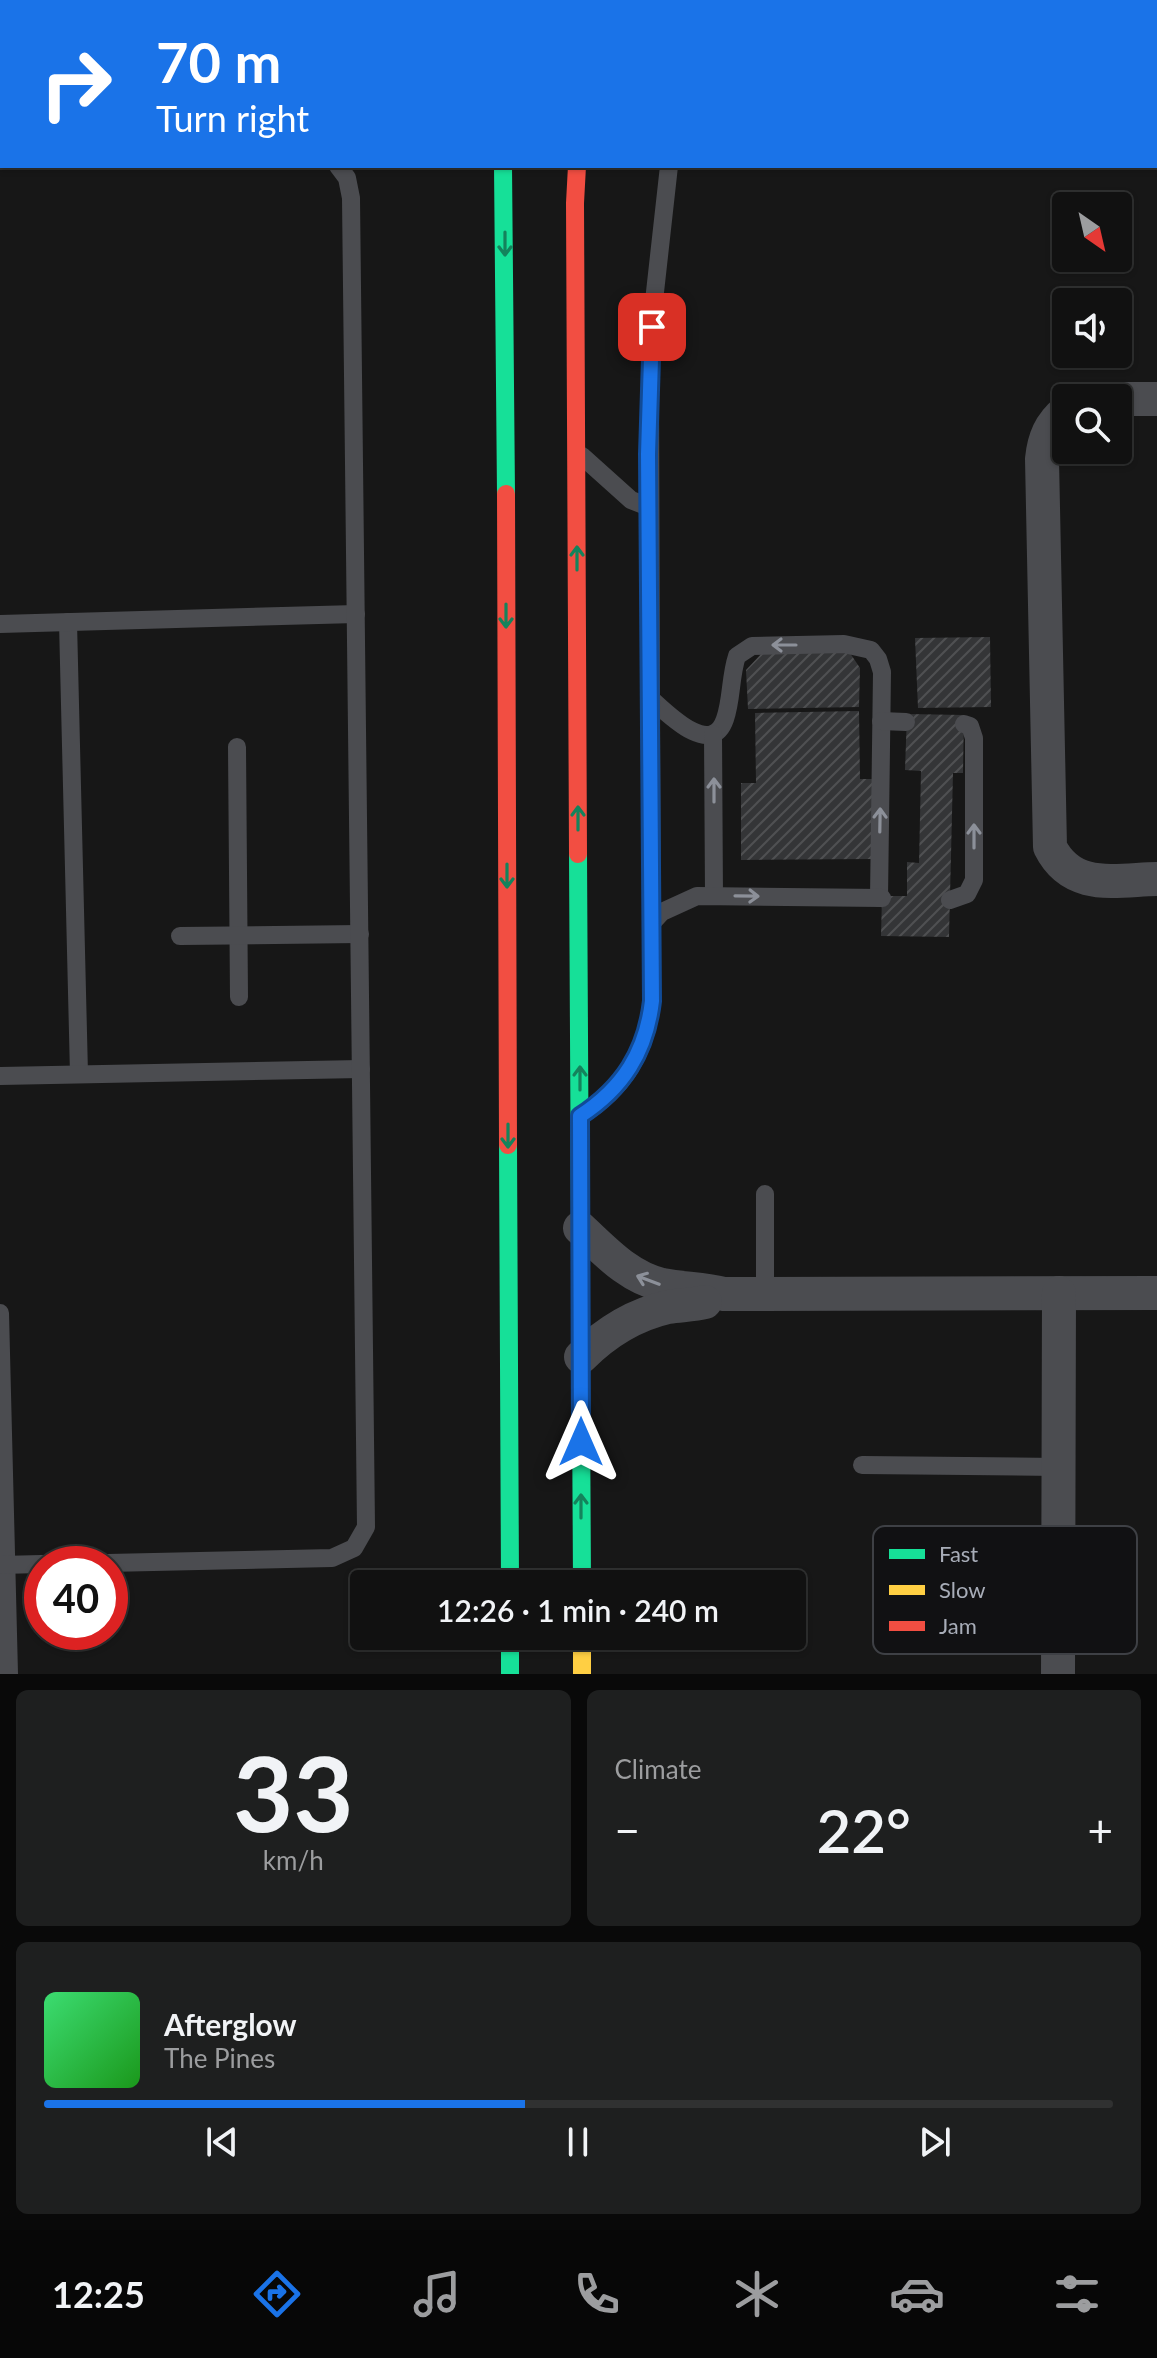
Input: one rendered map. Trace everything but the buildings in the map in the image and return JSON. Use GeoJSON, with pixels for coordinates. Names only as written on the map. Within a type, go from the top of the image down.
{"type":"FeatureCollection","features":[{"type":"Feature","properties":{"kind":"street"},"geometry":{"type":"LineString","coordinates":[[503,168],[510,1570]]}},
{"type":"Feature","properties":{"kind":"street"},"geometry":{"type":"LineString","coordinates":[[577,168],[582,1570]]}},
{"type":"Feature","properties":{"kind":"street"},"geometry":{"type":"LineString","coordinates":[[1132,399],[1157,399]]}},
{"type":"Feature","properties":{"kind":"street"},"geometry":{"type":"LineString","coordinates":[[1052,427],[1043,444],[1042,459],[1050,847],[1067,871],[1082,878],[1157,879]]}},
{"type":"Feature","properties":{"kind":"street"},"geometry":{"type":"LineString","coordinates":[[580,1228],[637,1276],[661,1284],[724,1294],[1157,1293]]}},
{"type":"Feature","properties":{"kind":"street"},"geometry":{"type":"LineString","coordinates":[[1058,1526],[1059,1293]]}},
{"type":"Feature","properties":{"kind":"street"},"geometry":{"type":"LineString","coordinates":[[581,1357],[595,1343],[630,1320],[659,1310],[698,1304],[724,1294]]}},
{"type":"Feature","properties":{"kind":"street"},"geometry":{"type":"LineString","coordinates":[[510,1650],[510,1674]]}},
{"type":"Feature","properties":{"kind":"street"},"geometry":{"type":"LineString","coordinates":[[582,1650],[582,1674]]}},
{"type":"Feature","properties":{"kind":"lane"},"geometry":{"type":"LineString","coordinates":[[128,1563],[332,1558],[348,1553],[360,1542],[366,1527],[351,198],[347,178],[340,168]]}},
{"type":"Feature","properties":{"kind":"lane"},"geometry":{"type":"LineString","coordinates":[[580,1116],[597,1105],[626,1076],[644,1040],[652,1001],[650,378],[654,301],[669,168]]}},
{"type":"Feature","properties":{"kind":"lane"},"geometry":{"type":"LineString","coordinates":[[577,452],[631,500],[649,507]]}},
{"type":"Feature","properties":{"kind":"lane"},"geometry":{"type":"LineString","coordinates":[[0,624],[356,614]]}},
{"type":"Feature","properties":{"kind":"lane"},"geometry":{"type":"LineString","coordinates":[[68,622],[79,1074]]}},
{"type":"Feature","properties":{"kind":"lane"},"geometry":{"type":"LineString","coordinates":[[649,697],[680,725],[702,735],[713,734],[721,728],[726,717],[737,656],[752,646],[844,644],[871,650],[882,672],[880,898],[697,896],[662,912],[651,924]]}},
{"type":"Feature","properties":{"kind":"lane"},"geometry":{"type":"LineString","coordinates":[[881,721],[906,722]]}},
{"type":"Feature","properties":{"kind":"lane"},"geometry":{"type":"LineString","coordinates":[[950,900],[967,894],[974,880],[974,738],[970,726],[964,724]]}},
{"type":"Feature","properties":{"kind":"lane"},"geometry":{"type":"LineString","coordinates":[[713,734],[714,896]]}},
{"type":"Feature","properties":{"kind":"lane"},"geometry":{"type":"LineString","coordinates":[[237,747],[239,997]]}},
{"type":"Feature","properties":{"kind":"lane"},"geometry":{"type":"LineString","coordinates":[[180,936],[360,934]]}},
{"type":"Feature","properties":{"kind":"lane"},"geometry":{"type":"LineString","coordinates":[[0,1076],[361,1069]]}},
{"type":"Feature","properties":{"kind":"lane"},"geometry":{"type":"LineString","coordinates":[[765,1194],[765,1295]]}},
{"type":"Feature","properties":{"kind":"lane"},"geometry":{"type":"LineString","coordinates":[[0,1313],[3,1565],[9,1674]]}},
{"type":"Feature","properties":{"kind":"lane"},"geometry":{"type":"LineString","coordinates":[[862,1465],[1058,1467]]}},
{"type":"Feature","properties":{"kind":"lane"},"geometry":{"type":"LineString","coordinates":[[3,1565],[24,1564]]}},
{"type":"Feature","properties":{"kind":"traffic: fast"},"geometry":{"type":"LineString","coordinates":[[503,168],[506,494]]}},
{"type":"Feature","properties":{"kind":"traffic: fast"},"geometry":{"type":"LineString","coordinates":[[578,854],[582,1570]]}},
{"type":"Feature","properties":{"kind":"traffic: fast"},"geometry":{"type":"LineString","coordinates":[[508,1145],[510,1570]]}},
{"type":"Feature","properties":{"kind":"traffic: fast"},"geometry":{"type":"LineString","coordinates":[[510,1650],[510,1674]]}},
{"type":"Feature","properties":{"kind":"traffic: slow"},"geometry":{"type":"LineString","coordinates":[[582,1650],[582,1674]]}},
{"type":"Feature","properties":{"kind":"traffic: jam"},"geometry":{"type":"LineString","coordinates":[[577,168],[578,854]]}},
{"type":"Feature","properties":{"kind":"traffic: jam"},"geometry":{"type":"LineString","coordinates":[[506,494],[508,1145]]}},
{"type":"Feature","properties":{"kind":"route"},"geometry":{"type":"LineString","coordinates":[[581,1442],[580,1116],[612,1092],[637,1059],[650,1021],[652,1001],[648,454],[652,327]]}}]}
